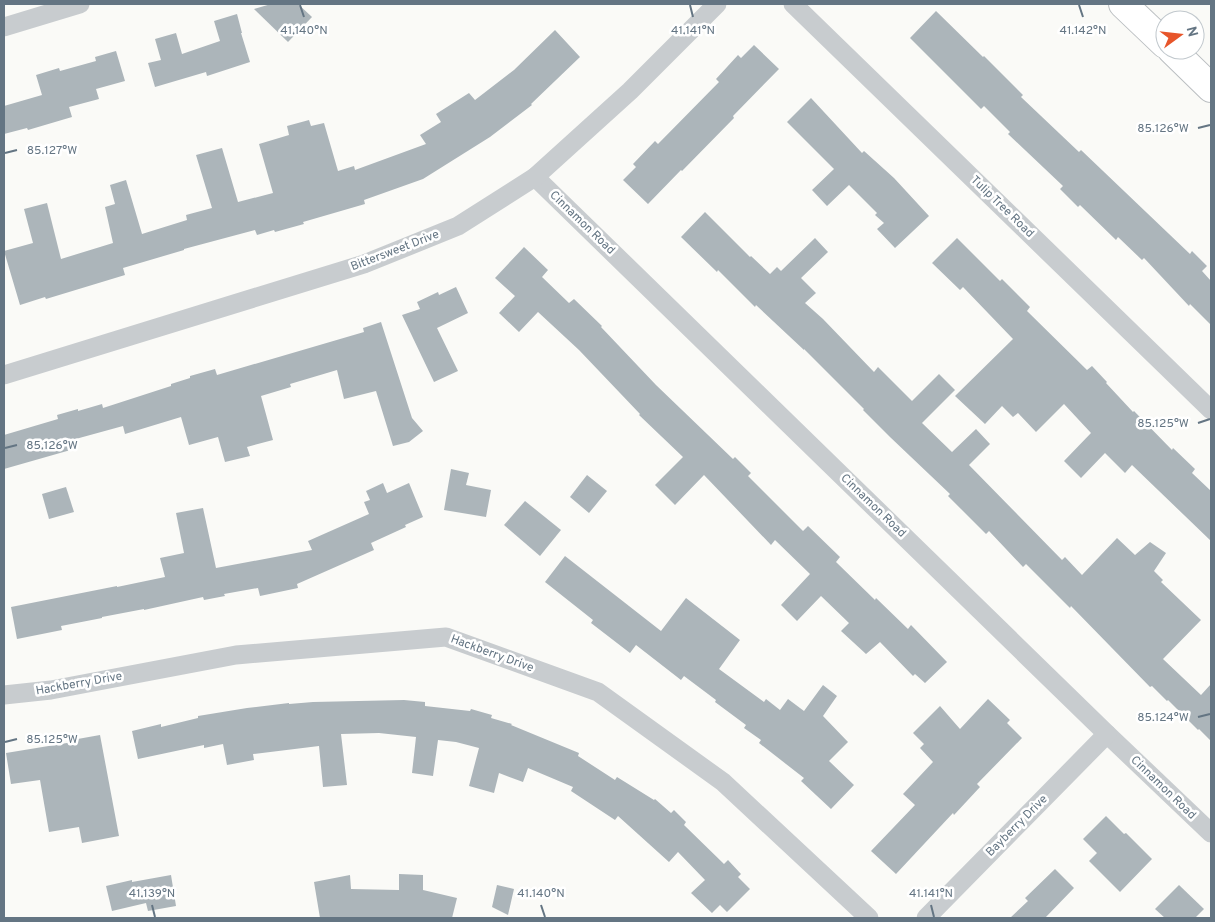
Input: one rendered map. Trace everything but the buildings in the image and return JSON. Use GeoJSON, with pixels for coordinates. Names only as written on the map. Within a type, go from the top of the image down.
{"type":"FeatureCollection","features":[{"type":"Feature","properties":{"kind":"highway"},"geometry":{"type":"LineString","coordinates":[[1123,4],[1155,34]]}},
{"type":"Feature","properties":{"kind":"highway"},"geometry":{"type":"LineString","coordinates":[[1182,60],[1211,88]]}},
{"type":"Feature","properties":{"kind":"street"},"geometry":{"type":"LineString","coordinates":[[4,27],[80,4]]}},
{"type":"Feature","properties":{"kind":"street","name":"Bittersweet Drive"},"geometry":{"type":"LineString","coordinates":[[4,375],[364,264],[458,226],[535,177],[630,91],[716,4]]}},
{"type":"Feature","properties":{"kind":"street","name":"Tulip Tree Road"},"geometry":{"type":"LineString","coordinates":[[793,4],[1211,410]]}},
{"type":"Feature","properties":{"kind":"street","name":"Cinnamon Road"},"geometry":{"type":"LineString","coordinates":[[535,177],[1211,834]]}},
{"type":"Feature","properties":{"kind":"street","name":"Hackberry Drive"},"geometry":{"type":"LineString","coordinates":[[4,696],[51,690],[236,655],[446,637],[598,692],[723,782],[868,918]]}},
{"type":"Feature","properties":{"kind":"street","name":"Bayberry Drive"},"geometry":{"type":"LineString","coordinates":[[926,918],[1107,734]]}}]}
